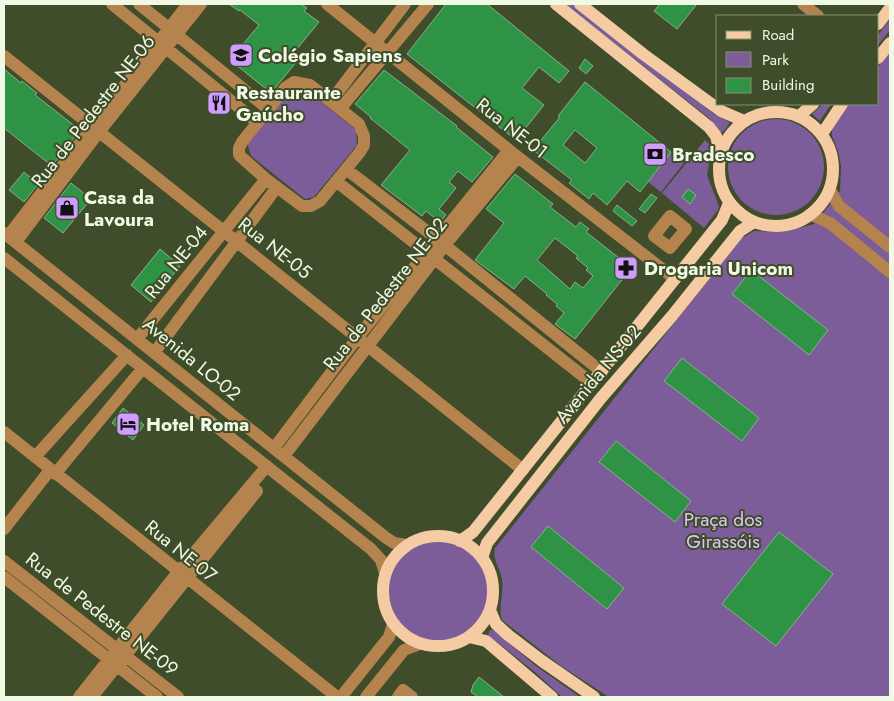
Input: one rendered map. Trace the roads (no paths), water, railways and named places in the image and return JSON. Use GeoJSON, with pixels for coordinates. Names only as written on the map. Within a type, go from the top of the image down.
{"type":"FeatureCollection","features":[{"type":"Feature","properties":{"kind":"main road"},"geometry":{"type":"LineString","coordinates":[[556,4],[709,127],[716,136],[720,152],[720,178],[729,203],[742,216],[754,222],[764,224],[788,224],[810,214],[821,204],[830,190],[833,178],[833,162],[830,148],[822,134],[799,116],[782,111],[766,112],[744,121],[730,134],[720,152]]}},
{"type":"Feature","properties":{"kind":"main road"},"geometry":{"type":"LineString","coordinates":[[580,4],[721,111],[744,121]]}},
{"type":"Feature","properties":{"kind":"main road"},"geometry":{"type":"LineString","coordinates":[[879,23],[890,8]]}},
{"type":"Feature","properties":{"kind":"main road"},"geometry":{"type":"LineString","coordinates":[[879,57],[890,42]]}},
{"type":"Feature","properties":{"kind":"main road"},"geometry":{"type":"LineString","coordinates":[[799,116],[812,105]]}},
{"type":"Feature","properties":{"kind":"main road"},"geometry":{"type":"LineString","coordinates":[[822,134],[841,105]]}},
{"type":"Feature","properties":{"kind":"main road","name":"Avenida NS-02"},"geometry":{"type":"LineString","coordinates":[[460,541],[473,532],[602,372],[722,220],[729,203]]}},
{"type":"Feature","properties":{"kind":"main road","name":"Avenida NS-02"},"geometry":{"type":"LineString","coordinates":[[482,558],[487,543],[601,398],[672,316],[740,231],[754,222]]}},
{"type":"Feature","properties":{"kind":"main road"},"geometry":{"type":"LineString","coordinates":[[433,536],[448,537],[460,541],[473,549],[482,558],[489,571],[493,596],[490,610],[483,623],[469,637],[446,646],[420,644],[402,634],[393,624],[386,613],[382,585],[385,573],[394,557],[407,545],[433,536]]}},
{"type":"Feature","properties":{"kind":"main road"},"geometry":{"type":"LineString","coordinates":[[490,610],[496,624],[508,635],[594,697]]}},
{"type":"Feature","properties":{"kind":"main road"},"geometry":{"type":"LineString","coordinates":[[469,637],[486,641],[552,697]]}},
{"type":"Feature","properties":{"kind":"street"},"geometry":{"type":"LineString","coordinates":[[112,4],[258,122]]}},
{"type":"Feature","properties":{"kind":"street"},"geometry":{"type":"LineString","coordinates":[[139,4],[268,109]]}},
{"type":"Feature","properties":{"kind":"street","name":"Rua de Pedestre NE-06"},"geometry":{"type":"LineString","coordinates":[[9,237],[162,45],[188,4]]}},
{"type":"Feature","properties":{"kind":"street","name":"Rua de Pedestre NE-06"},"geometry":{"type":"LineString","coordinates":[[173,30],[201,4]]}},
{"type":"Feature","properties":{"kind":"street","name":"Rua NE-01"},"geometry":{"type":"LineString","coordinates":[[327,4],[514,154],[675,279]]}},
{"type":"Feature","properties":{"kind":"street"},"geometry":{"type":"LineString","coordinates":[[335,105],[376,43],[405,4]]}},
{"type":"Feature","properties":{"kind":"street"},"geometry":{"type":"LineString","coordinates":[[335,105],[387,52],[428,4]]}},
{"type":"Feature","properties":{"kind":"street"},"geometry":{"type":"LineString","coordinates":[[803,4],[817,15]]}},
{"type":"Feature","properties":{"kind":"street","name":"Rua NE-05"},"geometry":{"type":"LineString","coordinates":[[4,56],[524,470]]}},
{"type":"Feature","properties":{"kind":"street"},"geometry":{"type":"LineString","coordinates":[[294,82],[310,85],[335,105],[359,124],[364,136],[364,144],[360,152],[320,201],[311,206],[302,206],[239,155],[242,142],[286,87],[294,82]]}},
{"type":"Feature","properties":{"kind":"street","name":"Rua de Pedestre NE-02"},"geometry":{"type":"LineString","coordinates":[[274,448],[358,337],[430,255],[514,154]]}},
{"type":"Feature","properties":{"kind":"street"},"geometry":{"type":"LineString","coordinates":[[346,169],[441,242],[602,372]]}},
{"type":"Feature","properties":{"kind":"street","name":"Rua NE-04"},"geometry":{"type":"LineString","coordinates":[[137,339],[266,178]]}},
{"type":"Feature","properties":{"kind":"street"},"geometry":{"type":"LineString","coordinates":[[336,181],[592,384]]}},
{"type":"Feature","properties":{"kind":"street","name":"Rua NE-04"},"geometry":{"type":"LineString","coordinates":[[154,352],[277,187]]}},
{"type":"Feature","properties":{"kind":"street"},"geometry":{"type":"LineString","coordinates":[[830,190],[839,206],[890,247]]}},
{"type":"Feature","properties":{"kind":"street"},"geometry":{"type":"LineString","coordinates":[[810,214],[830,223],[890,272]]}},
{"type":"Feature","properties":{"kind":"street","name":"Avenida LO-02"},"geometry":{"type":"LineString","coordinates":[[9,237],[385,537],[396,544],[407,545]]}},
{"type":"Feature","properties":{"kind":"street","name":"Rua de Pedestre NE-02"},"geometry":{"type":"LineString","coordinates":[[284,456],[369,345],[430,255]]}},
{"type":"Feature","properties":{"kind":"street","name":"Avenida LO-02"},"geometry":{"type":"LineString","coordinates":[[4,258],[374,552],[383,562],[385,573]]}},
{"type":"Feature","properties":{"kind":"street"},"geometry":{"type":"LineString","coordinates":[[4,529],[46,466],[127,355]]}},
{"type":"Feature","properties":{"kind":"street"},"geometry":{"type":"LineString","coordinates":[[4,516],[46,466],[143,368]]}},
{"type":"Feature","properties":{"kind":"street","name":"Rua NE-07"},"geometry":{"type":"LineString","coordinates":[[4,432],[337,697]]}},
{"type":"Feature","properties":{"kind":"street"},"geometry":{"type":"LineString","coordinates":[[78,697],[116,658],[270,469]]}},
{"type":"Feature","properties":{"kind":"street","name":"Rua de Pedestre NE-09"},"geometry":{"type":"LineString","coordinates":[[4,561],[116,658],[156,697]]}},
{"type":"Feature","properties":{"kind":"street","name":"Rua de Pedestre NE-09"},"geometry":{"type":"LineString","coordinates":[[4,577],[116,658],[178,697]]}},
{"type":"Feature","properties":{"kind":"street"},"geometry":{"type":"LineString","coordinates":[[341,697],[389,637],[393,624]]}},
{"type":"Feature","properties":{"kind":"street"},"geometry":{"type":"LineString","coordinates":[[366,697],[404,650],[420,644]]}},
{"type":"Feature","properties":{"kind":"street"},"geometry":{"type":"LineString","coordinates":[[92,697],[116,658]]}},
{"type":"Feature","properties":{"kind":"street"},"geometry":{"type":"LineString","coordinates":[[398,697],[403,690],[412,697]]}},
{"type":"Feature","properties":{"kind":"place","name":"Colégio Sapiens"},"geometry":{"type":"Point","coordinates":[241,55]}},
{"type":"Feature","properties":{"kind":"place","name":"Restaurante Gaúcho"},"geometry":{"type":"Point","coordinates":[219,103]}},
{"type":"Feature","properties":{"kind":"place","name":"Bradesco"},"geometry":{"type":"Point","coordinates":[655,154]}},
{"type":"Feature","properties":{"kind":"place","name":"Casa da Lavoura"},"geometry":{"type":"Point","coordinates":[67,208]}},
{"type":"Feature","properties":{"kind":"place","name":"Drogaria Unicom"},"geometry":{"type":"Point","coordinates":[626,268]}},
{"type":"Feature","properties":{"kind":"place","name":"Hotel Roma"},"geometry":{"type":"Point","coordinates":[128,424]}},
{"type":"Feature","properties":{"kind":"park label","name":"Praça dos Girassóis"},"geometry":{"type":"Point","coordinates":[723,530]}}]}
